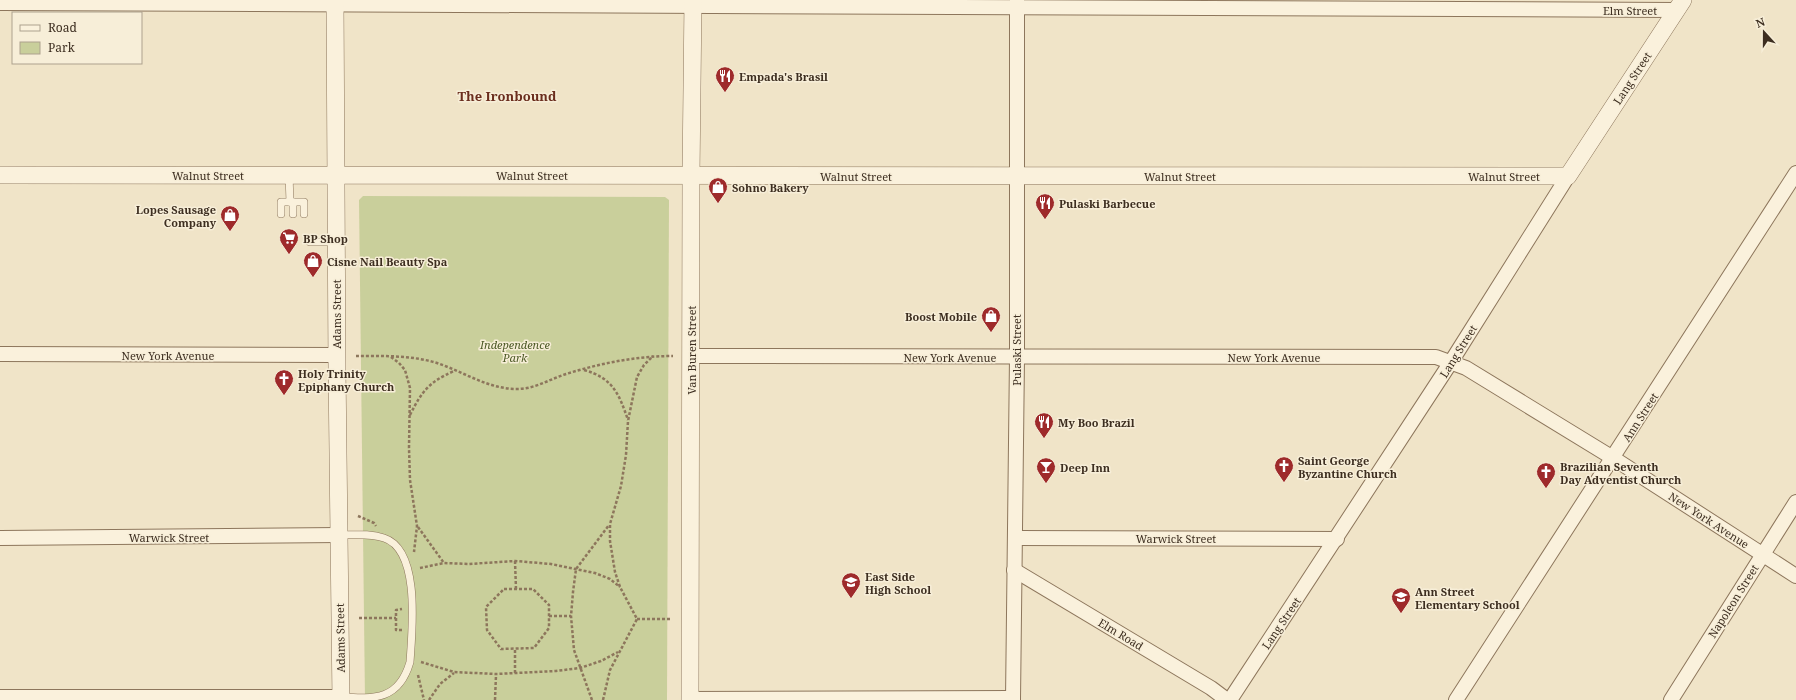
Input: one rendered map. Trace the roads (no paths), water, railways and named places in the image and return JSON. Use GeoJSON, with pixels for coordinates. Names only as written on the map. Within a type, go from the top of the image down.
{"type":"FeatureCollection","features":[{"type":"Feature","properties":{"kind":"street","name":"Elm Street"},"geometry":{"type":"LineString","coordinates":[[0,3],[335,2],[1680,5]]}},
{"type":"Feature","properties":{"kind":"street","name":"Adams Street"},"geometry":{"type":"LineString","coordinates":[[335,2],[336,355],[341,698]]}},
{"type":"Feature","properties":{"kind":"street","name":"Van Buren Street"},"geometry":{"type":"LineString","coordinates":[[690,700],[691,175],[693,3]]}},
{"type":"Feature","properties":{"kind":"street","name":"Pulaski Street"},"geometry":{"type":"LineString","coordinates":[[1013,699],[1017,357],[1016,4]]}},
{"type":"Feature","properties":{"kind":"street","name":"Lang Street"},"geometry":{"type":"LineString","coordinates":[[1228,700],[1337,539],[1568,176],[1680,5]]}},
{"type":"Feature","properties":{"kind":"street","name":"Ann Street"},"geometry":{"type":"LineString","coordinates":[[1456,700],[1796,173]]}},
{"type":"Feature","properties":{"kind":"street","name":"Walnut Street"},"geometry":{"type":"LineString","coordinates":[[0,175],[1568,176]]}},
{"type":"Feature","properties":{"kind":"street","name":"New York Avenue"},"geometry":{"type":"LineString","coordinates":[[0,354],[336,355]]}},
{"type":"Feature","properties":{"kind":"street","name":"New York Avenue"},"geometry":{"type":"LineString","coordinates":[[691,356],[1436,357],[1466,368],[1613,458],[1796,576]]}},
{"type":"Feature","properties":{"kind":"street","name":"Napoleon Street"},"geometry":{"type":"LineString","coordinates":[[1670,700],[1796,502]]}},
{"type":"Feature","properties":{"kind":"street","name":"Warwick Street"},"geometry":{"type":"LineString","coordinates":[[0,538],[339,535]]}},
{"type":"Feature","properties":{"kind":"street","name":"Warwick Street"},"geometry":{"type":"LineString","coordinates":[[1015,538],[1337,539]]}},
{"type":"Feature","properties":{"kind":"street","name":"Elm Road"},"geometry":{"type":"LineString","coordinates":[[1014,570],[1211,688],[1228,700]]}},
{"type":"Feature","properties":{"kind":"street"},"geometry":{"type":"LineString","coordinates":[[0,697],[341,698]]}},
{"type":"Feature","properties":{"kind":"street"},"geometry":{"type":"LineString","coordinates":[[690,700],[1013,699]]}},
{"type":"Feature","properties":{"kind":"lane"},"geometry":{"type":"LineString","coordinates":[[289,175],[293,214]]}},
{"type":"Feature","properties":{"kind":"lane"},"geometry":{"type":"LineString","coordinates":[[281,214],[281,202],[304,202],[304,214]]}},
{"type":"Feature","properties":{"kind":"lane"},"geometry":{"type":"LineString","coordinates":[[310,242],[336,242]]}},
{"type":"Feature","properties":{"kind":"lane"},"geometry":{"type":"LineString","coordinates":[[339,535],[365,535],[386,538],[403,553],[409,568],[411,582],[410,662],[407,673],[401,683],[395,690],[379,697],[341,698]]}},
{"type":"Feature","properties":{"kind":"place","name":"Empada's Brasil"},"geometry":{"type":"Point","coordinates":[725,93]}},
{"type":"Feature","properties":{"kind":"place","name":"Sohno Bakery"},"geometry":{"type":"Point","coordinates":[718,204]}},
{"type":"Feature","properties":{"kind":"place","name":"Pulaski Barbecue"},"geometry":{"type":"Point","coordinates":[1045,220]}},
{"type":"Feature","properties":{"kind":"place","name":"Lopes Sausage Company"},"geometry":{"type":"Point","coordinates":[230,232]}},
{"type":"Feature","properties":{"kind":"place","name":"BP Shop"},"geometry":{"type":"Point","coordinates":[289,255]}},
{"type":"Feature","properties":{"kind":"place","name":"Cisne Nail Beauty Spa"},"geometry":{"type":"Point","coordinates":[313,278]}},
{"type":"Feature","properties":{"kind":"place","name":"Boost Mobile"},"geometry":{"type":"Point","coordinates":[991,333]}},
{"type":"Feature","properties":{"kind":"place","name":"Holy Trinity Epiphany Church"},"geometry":{"type":"Point","coordinates":[284,396]}},
{"type":"Feature","properties":{"kind":"place","name":"My Boo Brazil"},"geometry":{"type":"Point","coordinates":[1044,439]}},
{"type":"Feature","properties":{"kind":"place","name":"Saint George Byzantine Church"},"geometry":{"type":"Point","coordinates":[1284,483]}},
{"type":"Feature","properties":{"kind":"place","name":"Deep Inn"},"geometry":{"type":"Point","coordinates":[1046,484]}},
{"type":"Feature","properties":{"kind":"place","name":"Brazilian Seventh Day Adventist Church"},"geometry":{"type":"Point","coordinates":[1546,489]}},
{"type":"Feature","properties":{"kind":"place","name":"East Side High School"},"geometry":{"type":"Point","coordinates":[851,599]}},
{"type":"Feature","properties":{"kind":"place","name":"Ann Street Elementary School"},"geometry":{"type":"Point","coordinates":[1401,614]}},
{"type":"Feature","properties":{"kind":"district","name":"The Ironbound"},"geometry":{"type":"Point","coordinates":[507,96]}},
{"type":"Feature","properties":{"kind":"park label","name":"Independence Park"},"geometry":{"type":"Point","coordinates":[515,350]}}]}
